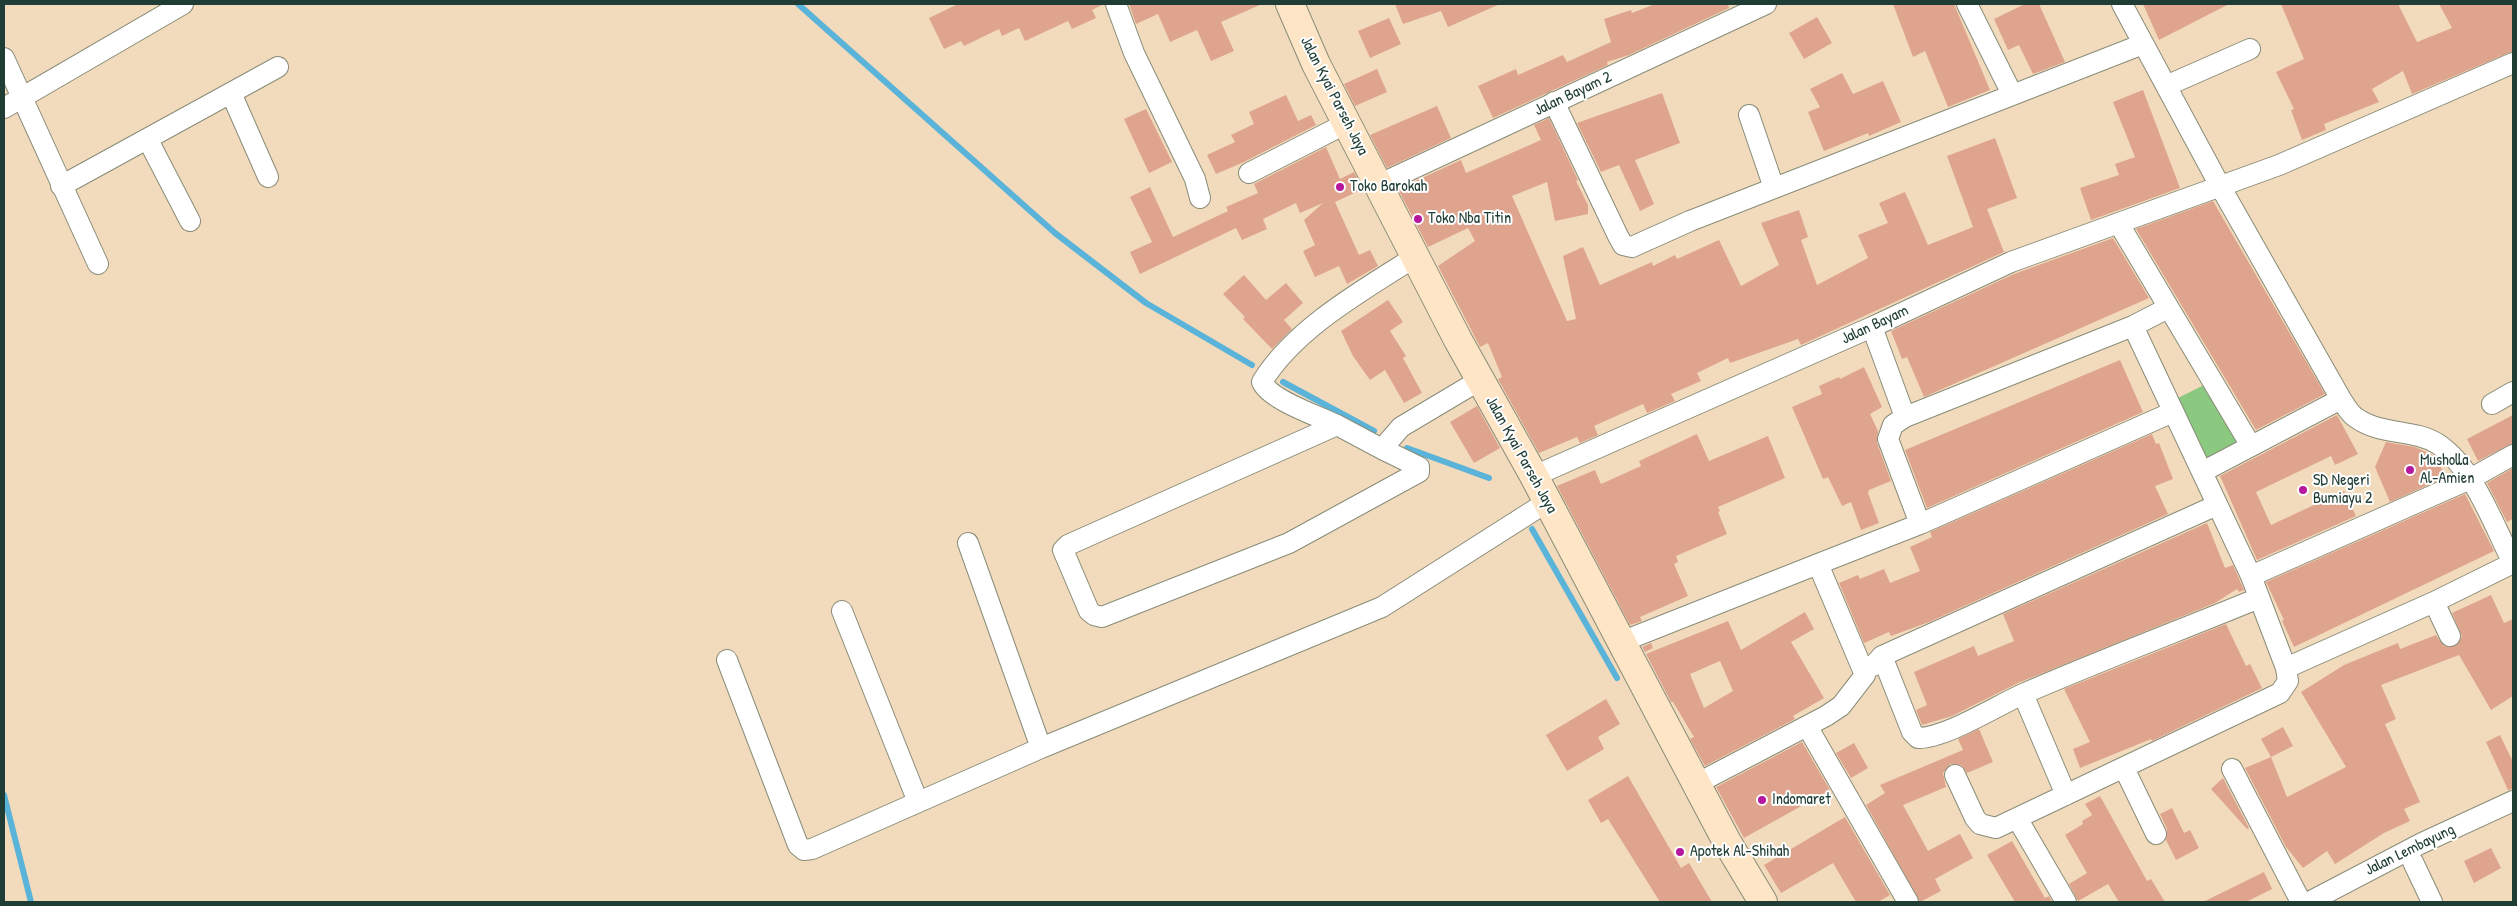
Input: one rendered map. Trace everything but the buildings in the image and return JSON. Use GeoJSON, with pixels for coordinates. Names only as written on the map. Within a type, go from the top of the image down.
{"type":"FeatureCollection","features":[{"type":"Feature","properties":{"kind":"main road","name":"Jalan Kyai Parseh Jaya"},"geometry":{"type":"LineString","coordinates":[[1290,4],[1316,64],[1380,184],[1415,257],[1480,380],[1534,476],[1696,784],[1762,902]]}},
{"type":"Feature","properties":{"kind":"street"},"geometry":{"type":"LineString","coordinates":[[12,104],[183,4]]}},
{"type":"Feature","properties":{"kind":"street"},"geometry":{"type":"LineString","coordinates":[[1116,4],[1134,53],[1194,179],[1200,198]]}},
{"type":"Feature","properties":{"kind":"street","name":"Jalan Bayam 2"},"geometry":{"type":"LineString","coordinates":[[1380,184],[1766,4]]}},
{"type":"Feature","properties":{"kind":"street"},"geometry":{"type":"LineString","coordinates":[[1967,4],[2012,94]]}},
{"type":"Feature","properties":{"kind":"street"},"geometry":{"type":"LineString","coordinates":[[2122,4],[2220,186],[2341,399],[2354,416],[2374,428],[2421,438],[2437,444],[2454,457],[2470,479],[2513,563],[2434,602],[2286,668]]}},
{"type":"Feature","properties":{"kind":"street"},"geometry":{"type":"LineString","coordinates":[[1554,102],[1623,244],[1632,246],[1774,188],[2142,44]]}},
{"type":"Feature","properties":{"kind":"street"},"geometry":{"type":"LineString","coordinates":[[2166,86],[2250,49]]}},
{"type":"Feature","properties":{"kind":"street"},"geometry":{"type":"LineString","coordinates":[[4,58],[12,104],[61,186],[98,264]]}},
{"type":"Feature","properties":{"kind":"street","name":"Jalan Bayam"},"geometry":{"type":"LineString","coordinates":[[1534,476],[1872,327],[2011,262],[2119,224],[2330,144],[2513,63]]}},
{"type":"Feature","properties":{"kind":"street"},"geometry":{"type":"LineString","coordinates":[[61,186],[278,67]]}},
{"type":"Feature","properties":{"kind":"street"},"geometry":{"type":"LineString","coordinates":[[231,93],[268,177]]}},
{"type":"Feature","properties":{"kind":"street"},"geometry":{"type":"LineString","coordinates":[[1750,115],[1774,188]]}},
{"type":"Feature","properties":{"kind":"street"},"geometry":{"type":"LineString","coordinates":[[1249,173],[1347,122]]}},
{"type":"Feature","properties":{"kind":"street"},"geometry":{"type":"LineString","coordinates":[[148,140],[190,221]]}},
{"type":"Feature","properties":{"kind":"street"},"geometry":{"type":"LineString","coordinates":[[2119,224],[2251,446]]}},
{"type":"Feature","properties":{"kind":"street"},"geometry":{"type":"LineString","coordinates":[[1337,425],[1068,545],[1063,550],[1089,611],[1094,615],[1102,617],[1289,543],[1419,472],[1419,467],[1337,425],[1280,399],[1265,389],[1262,382],[1272,365],[1316,324],[1415,257]]}},
{"type":"Feature","properties":{"kind":"street"},"geometry":{"type":"LineString","coordinates":[[1920,524],[1888,439],[1893,425],[1906,417],[2133,326],[2168,308]]}},
{"type":"Feature","properties":{"kind":"street"},"geometry":{"type":"LineString","coordinates":[[1955,775],[1980,824],[1996,828],[2280,693],[2288,681],[2286,668],[2251,576],[2133,326]]}},
{"type":"Feature","properties":{"kind":"street"},"geometry":{"type":"LineString","coordinates":[[1872,327],[1906,417]]}},
{"type":"Feature","properties":{"kind":"street"},"geometry":{"type":"LineString","coordinates":[[1382,449],[1401,426],[1480,380]]}},
{"type":"Feature","properties":{"kind":"street"},"geometry":{"type":"LineString","coordinates":[[2492,404],[2513,392]]}},
{"type":"Feature","properties":{"kind":"street"},"geometry":{"type":"LineString","coordinates":[[2202,472],[2341,399]]}},
{"type":"Feature","properties":{"kind":"street"},"geometry":{"type":"LineString","coordinates":[[1621,642],[1920,524],[2173,412]]}},
{"type":"Feature","properties":{"kind":"street"},"geometry":{"type":"LineString","coordinates":[[2251,576],[2470,479],[2513,455]]}},
{"type":"Feature","properties":{"kind":"street"},"geometry":{"type":"LineString","coordinates":[[727,660],[798,845],[804,850],[812,849],[1042,748],[1382,607],[1547,502]]}},
{"type":"Feature","properties":{"kind":"street"},"geometry":{"type":"LineString","coordinates":[[1696,784],[1807,726],[1841,706],[1882,656],[2216,505]]}},
{"type":"Feature","properties":{"kind":"street"},"geometry":{"type":"LineString","coordinates":[[968,543],[1042,748]]}},
{"type":"Feature","properties":{"kind":"street"},"geometry":{"type":"LineString","coordinates":[[1818,564],[1865,675]]}},
{"type":"Feature","properties":{"kind":"street"},"geometry":{"type":"LineString","coordinates":[[1882,656],[1912,732],[1918,738],[1943,733],[2023,694],[2260,598]]}},
{"type":"Feature","properties":{"kind":"street"},"geometry":{"type":"LineString","coordinates":[[2434,602],[2450,636]]}},
{"type":"Feature","properties":{"kind":"street"},"geometry":{"type":"LineString","coordinates":[[842,611],[918,802]]}},
{"type":"Feature","properties":{"kind":"street"},"geometry":{"type":"LineString","coordinates":[[2023,694],[2066,795]]}},
{"type":"Feature","properties":{"kind":"street"},"geometry":{"type":"LineString","coordinates":[[1807,726],[1908,902]]}},
{"type":"Feature","properties":{"kind":"street"},"geometry":{"type":"LineString","coordinates":[[2124,768],[2156,834]]}},
{"type":"Feature","properties":{"kind":"street"},"geometry":{"type":"LineString","coordinates":[[2232,769],[2301,902]]}},
{"type":"Feature","properties":{"kind":"street","name":"Jalan Lembayung"},"geometry":{"type":"LineString","coordinates":[[2309,902],[2422,843],[2513,800]]}},
{"type":"Feature","properties":{"kind":"street"},"geometry":{"type":"LineString","coordinates":[[2017,818],[2066,902]]}},
{"type":"Feature","properties":{"kind":"street"},"geometry":{"type":"LineString","coordinates":[[2413,862],[2432,902]]}},
{"type":"Feature","properties":{"kind":"green space"},"geometry":{"type":"Polygon","coordinates":[[[2206,384],[2243,444],[2205,464],[2174,400],[2206,384]]]}},
{"type":"Feature","properties":{"kind":"waterway"},"geometry":{"type":"LineString","coordinates":[[798,4],[1055,233],[1146,303],[1252,365]]}},
{"type":"Feature","properties":{"kind":"waterway"},"geometry":{"type":"LineString","coordinates":[[1283,382],[1374,431]]}},
{"type":"Feature","properties":{"kind":"waterway"},"geometry":{"type":"LineString","coordinates":[[1407,448],[1489,478]]}},
{"type":"Feature","properties":{"kind":"waterway"},"geometry":{"type":"LineString","coordinates":[[1532,529],[1617,678]]}},
{"type":"Feature","properties":{"kind":"waterway"},"geometry":{"type":"LineString","coordinates":[[4,795],[31,902]]}},
{"type":"Feature","properties":{"kind":"place","name":"Toko Barokah"},"geometry":{"type":"Point","coordinates":[1340,187]}},
{"type":"Feature","properties":{"kind":"place","name":"Toko Nba Titin"},"geometry":{"type":"Point","coordinates":[1418,219]}},
{"type":"Feature","properties":{"kind":"place","name":"Musholla Al-Amien"},"geometry":{"type":"Point","coordinates":[2410,470]}},
{"type":"Feature","properties":{"kind":"place","name":"SD Negeri Bumiayu 2"},"geometry":{"type":"Point","coordinates":[2303,490]}},
{"type":"Feature","properties":{"kind":"place","name":"Indomaret"},"geometry":{"type":"Point","coordinates":[1762,800]}},
{"type":"Feature","properties":{"kind":"place","name":"Apotek Al-Shihah"},"geometry":{"type":"Point","coordinates":[1680,852]}}]}
